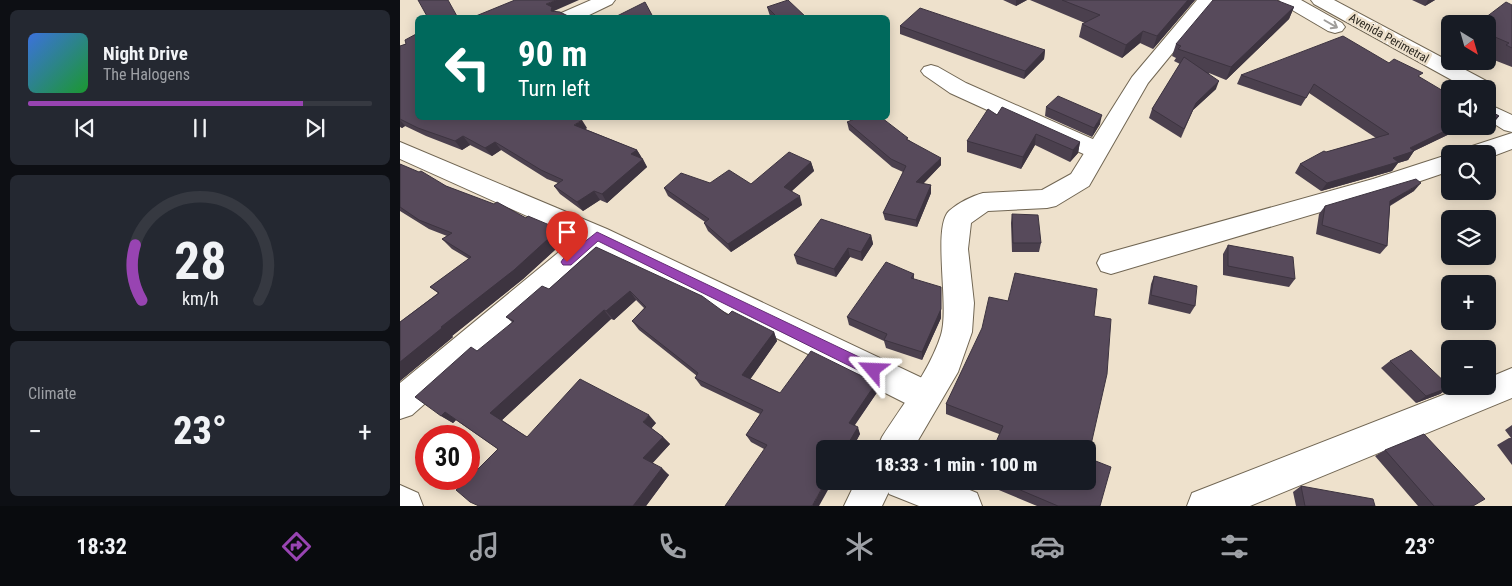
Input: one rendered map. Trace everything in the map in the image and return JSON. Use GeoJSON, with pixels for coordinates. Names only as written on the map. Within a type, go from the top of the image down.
{"type":"FeatureCollection","features":[{"type":"Feature","properties":{"kind":"street"},"geometry":{"type":"LineString","coordinates":[[573,15],[606,0]]}},
{"type":"Feature","properties":{"kind":"street"},"geometry":{"type":"LineString","coordinates":[[899,440],[947,362],[957,332],[959,303],[954,249],[958,218],[983,202],[1047,199],[1080,180],[1096,150],[1139,81],[1207,0]]}},
{"type":"Feature","properties":{"kind":"street","name":"Avenida Perimetral"},"geometry":{"type":"LineString","coordinates":[[1288,0],[1441,86]]}},
{"type":"Feature","properties":{"kind":"street","name":"Avenida Perimetral"},"geometry":{"type":"LineString","coordinates":[[1320,0],[1467,80]]}},
{"type":"Feature","properties":{"kind":"street"},"geometry":{"type":"LineString","coordinates":[[931,70],[958,88],[1096,150]]}},
{"type":"Feature","properties":{"kind":"street"},"geometry":{"type":"LineString","coordinates":[[1496,95],[1512,104]]}},
{"type":"Feature","properties":{"kind":"street"},"geometry":{"type":"LineString","coordinates":[[1496,116],[1512,125]]}},
{"type":"Feature","properties":{"kind":"street"},"geometry":{"type":"LineString","coordinates":[[1496,146],[1512,141]]}},
{"type":"Feature","properties":{"kind":"street"},"geometry":{"type":"LineString","coordinates":[[400,150],[597,236],[925,396]]}},
{"type":"Feature","properties":{"kind":"street"},"geometry":{"type":"LineString","coordinates":[[1111,263],[1379,186],[1441,165]]}},
{"type":"Feature","properties":{"kind":"street"},"geometry":{"type":"LineString","coordinates":[[400,404],[597,236]]}},
{"type":"Feature","properties":{"kind":"street"},"geometry":{"type":"LineString","coordinates":[[1204,506],[1512,383]]}},
{"type":"Feature","properties":{"kind":"street"},"geometry":{"type":"LineString","coordinates":[[862,506],[871,490]]}},
{"type":"Feature","properties":{"kind":"street"},"geometry":{"type":"LineString","coordinates":[[924,490],[964,506]]}},
{"type":"Feature","properties":{"kind":"street"},"geometry":{"type":"LineString","coordinates":[[400,503],[405,506]]}},
{"type":"Feature","properties":{"kind":"building"},"geometry":{"type":"Polygon","coordinates":[[[418,0],[448,0],[456,15],[426,15],[418,0]]]}},
{"type":"Feature","properties":{"kind":"building"},"geometry":{"type":"Polygon","coordinates":[[[515,0],[556,0],[546,4],[552,7],[551,11],[566,15],[478,15],[515,0]]]}},
{"type":"Feature","properties":{"kind":"building"},"geometry":{"type":"Polygon","coordinates":[[[788,0],[804,15],[775,15],[767,7],[788,0]]]}},
{"type":"Feature","properties":{"kind":"building"},"geometry":{"type":"Polygon","coordinates":[[[1062,0],[1188,0],[1157,36],[1143,31],[1126,45],[1082,24],[1100,15],[1062,0]]]}},
{"type":"Feature","properties":{"kind":"building"},"geometry":{"type":"Polygon","coordinates":[[[1213,0],[1276,0],[1294,7],[1231,67],[1178,49],[1181,46],[1176,44],[1213,0]]]}},
{"type":"Feature","properties":{"kind":"building"},"geometry":{"type":"Polygon","coordinates":[[[645,2],[652,15],[619,15],[645,2]]]}},
{"type":"Feature","properties":{"kind":"building"},"geometry":{"type":"Polygon","coordinates":[[[1506,2],[1512,5],[1512,48],[1506,45],[1509,43],[1496,37],[1496,15],[1489,15],[1506,2]]]}},
{"type":"Feature","properties":{"kind":"building"},"geometry":{"type":"Polygon","coordinates":[[[920,8],[1045,50],[1025,71],[900,26],[920,8]]]}},
{"type":"Feature","properties":{"kind":"building"},"geometry":{"type":"Polygon","coordinates":[[[415,35],[415,120],[582,120],[574,125],[637,150],[631,154],[643,159],[602,194],[594,191],[577,202],[554,186],[563,180],[541,170],[495,142],[485,148],[463,136],[455,141],[418,128],[400,119],[400,46],[406,44],[405,40],[415,35]]]}},
{"type":"Feature","properties":{"kind":"building"},"geometry":{"type":"Polygon","coordinates":[[[1343,36],[1389,63],[1394,59],[1423,73],[1418,76],[1441,90],[1441,133],[1410,148],[1414,151],[1393,158],[1398,162],[1327,183],[1300,164],[1324,151],[1389,134],[1314,84],[1306,98],[1241,75],[1343,36]]]}},
{"type":"Feature","properties":{"kind":"building"},"geometry":{"type":"Polygon","coordinates":[[[1184,57],[1219,81],[1196,103],[1184,129],[1152,109],[1184,57]]]}},
{"type":"Feature","properties":{"kind":"building"},"geometry":{"type":"Polygon","coordinates":[[[1058,96],[1102,115],[1094,128],[1046,107],[1058,96]]]}},
{"type":"Feature","properties":{"kind":"building"},"geometry":{"type":"Polygon","coordinates":[[[1002,107],[1080,142],[1073,150],[1036,134],[1023,157],[967,141],[988,109],[997,115],[1002,107]]]}},
{"type":"Feature","properties":{"kind":"building"},"geometry":{"type":"Polygon","coordinates":[[[852,120],[885,120],[908,138],[906,139],[941,158],[916,182],[931,185],[916,220],[883,213],[906,166],[891,159],[847,122],[852,120]]]}},
{"type":"Feature","properties":{"kind":"building"},"geometry":{"type":"Polygon","coordinates":[[[789,152],[811,162],[784,187],[800,196],[728,244],[704,223],[709,219],[664,188],[681,173],[710,183],[729,170],[751,184],[789,152]]]}},
{"type":"Feature","properties":{"kind":"building"},"geometry":{"type":"Polygon","coordinates":[[[400,164],[419,172],[421,171],[446,186],[494,204],[497,202],[526,218],[528,216],[559,229],[514,270],[400,362],[400,322],[439,293],[430,287],[471,257],[442,239],[452,233],[419,220],[400,207],[400,164]]]}},
{"type":"Feature","properties":{"kind":"building"},"geometry":{"type":"Polygon","coordinates":[[[1416,179],[1421,183],[1390,201],[1387,246],[1322,225],[1325,206],[1416,179]]]}},
{"type":"Feature","properties":{"kind":"building"},"geometry":{"type":"Polygon","coordinates":[[[1012,214],[1038,215],[1041,243],[1013,243],[1012,214]]]}},
{"type":"Feature","properties":{"kind":"building"},"geometry":{"type":"Polygon","coordinates":[[[821,219],[871,235],[861,252],[848,248],[834,269],[794,255],[821,219]]]}},
{"type":"Feature","properties":{"kind":"building"},"geometry":{"type":"Polygon","coordinates":[[[1228,245],[1293,257],[1295,279],[1228,266],[1228,245]]]}},
{"type":"Feature","properties":{"kind":"building"},"geometry":{"type":"Polygon","coordinates":[[[596,247],[702,296],[728,315],[732,311],[774,332],[742,375],[780,393],[811,351],[876,383],[849,423],[858,427],[850,440],[816,440],[816,490],[821,490],[812,506],[725,506],[767,445],[746,435],[763,410],[695,378],[698,373],[632,321],[646,307],[630,291],[606,311],[604,310],[490,413],[527,437],[580,379],[649,415],[643,422],[663,437],[643,458],[662,468],[633,506],[479,506],[470,502],[456,490],[480,490],[480,467],[498,449],[480,436],[480,425],[464,425],[445,412],[441,416],[415,397],[471,347],[477,351],[514,321],[506,317],[542,286],[549,289],[596,247]]]}},
{"type":"Feature","properties":{"kind":"building"},"geometry":{"type":"Polygon","coordinates":[[[886,262],[914,274],[911,278],[941,287],[941,309],[922,352],[884,340],[887,334],[847,317],[886,262]]]}},
{"type":"Feature","properties":{"kind":"building"},"geometry":{"type":"Polygon","coordinates":[[[1015,273],[1097,289],[1094,316],[1111,319],[1107,374],[1092,440],[997,440],[1003,426],[946,404],[982,328],[989,297],[1008,301],[1015,273]]]}},
{"type":"Feature","properties":{"kind":"building"},"geometry":{"type":"Polygon","coordinates":[[[1154,276],[1197,286],[1195,306],[1151,295],[1154,276]]]}},
{"type":"Feature","properties":{"kind":"building"},"geometry":{"type":"Polygon","coordinates":[[[1411,350],[1441,378],[1441,390],[1426,396],[1390,361],[1411,350]]]}},
{"type":"Feature","properties":{"kind":"building"},"geometry":{"type":"Polygon","coordinates":[[[1424,434],[1485,499],[1473,506],[1434,506],[1385,450],[1424,434]]]}},
{"type":"Feature","properties":{"kind":"building"},"geometry":{"type":"Polygon","coordinates":[[[1096,461],[1111,467],[1100,506],[1058,506],[1020,490],[1096,490],[1096,461]]]}},
{"type":"Feature","properties":{"kind":"building"},"geometry":{"type":"Polygon","coordinates":[[[1301,486],[1373,499],[1375,506],[1305,506],[1301,486]]]}},
{"type":"Feature","properties":{"kind":"route"},"geometry":{"type":"LineString","coordinates":[[567,262],[597,236],[873,370]]}}]}
